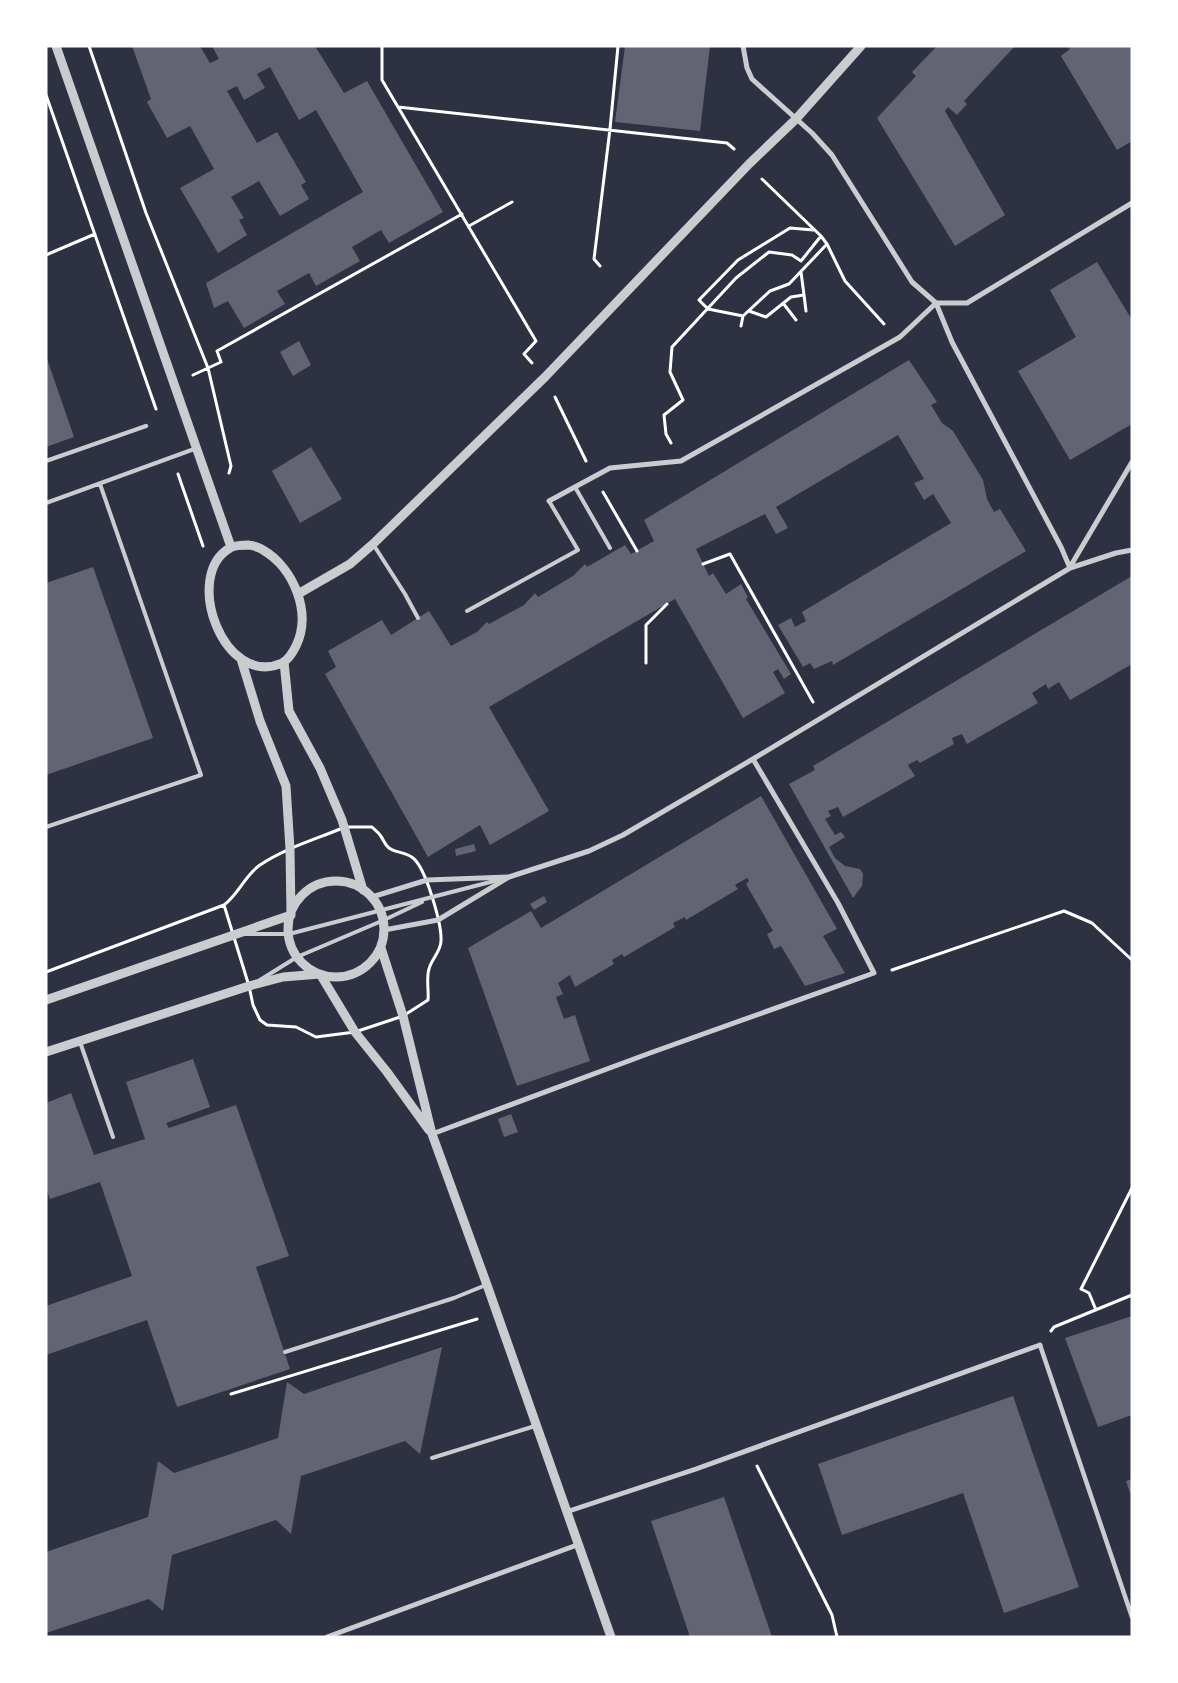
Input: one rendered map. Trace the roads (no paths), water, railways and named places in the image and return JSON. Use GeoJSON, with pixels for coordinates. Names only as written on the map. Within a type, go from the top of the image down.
{"type":"FeatureCollection","features":[{"type":"Feature","properties":{"kind":"street"},"geometry":{"type":"LineString","coordinates":[[56,46],[231,547]]}},
{"type":"Feature","properties":{"kind":"street"},"geometry":{"type":"LineString","coordinates":[[744,46],[747,68],[752,79],[832,155],[912,282],[936,304],[952,342],[1061,547],[1070,568]]}},
{"type":"Feature","properties":{"kind":"street"},"geometry":{"type":"LineString","coordinates":[[298,594],[350,564],[373,544],[545,377],[748,164],[796,119],[861,46]]}},
{"type":"Feature","properties":{"kind":"street"},"geometry":{"type":"LineString","coordinates":[[549,501],[610,468],[681,461],[900,337],[936,304],[967,302],[1132,203]]}},
{"type":"Feature","properties":{"kind":"street"},"geometry":{"type":"LineString","coordinates":[[46,461],[146,426]]}},
{"type":"Feature","properties":{"kind":"street"},"geometry":{"type":"LineString","coordinates":[[1070,568],[1132,462]]}},
{"type":"Feature","properties":{"kind":"street"},"geometry":{"type":"LineString","coordinates":[[249,545],[262,549],[276,559],[298,594],[302,612],[301,626],[295,647],[284,662],[272,666],[257,667],[241,659],[226,645],[220,634],[210,603],[209,585],[212,571],[218,558],[231,547],[249,545]]}},
{"type":"Feature","properties":{"kind":"street"},"geometry":{"type":"LineString","coordinates":[[384,930],[438,920],[509,877],[588,851],[623,836],[1070,568],[1116,553],[1132,550]]}},
{"type":"Feature","properties":{"kind":"street"},"geometry":{"type":"LineString","coordinates":[[46,1000],[290,915],[294,906],[307,891],[325,883],[345,882],[363,890],[372,897],[384,920],[381,948],[372,962],[360,972],[344,977],[328,977],[307,968],[297,958],[291,947],[288,934],[290,915],[290,850],[286,786],[260,721],[241,659]]}},
{"type":"Feature","properties":{"kind":"street"},"geometry":{"type":"LineString","coordinates":[[284,662],[289,712],[320,768],[345,827],[363,890]]}},
{"type":"Feature","properties":{"kind":"street"},"geometry":{"type":"LineString","coordinates":[[432,1134],[874,973],[838,902],[753,759]]}},
{"type":"Feature","properties":{"kind":"street"},"geometry":{"type":"LineString","coordinates":[[372,897],[427,880],[509,877]]}},
{"type":"Feature","properties":{"kind":"street"},"geometry":{"type":"LineString","coordinates":[[381,948],[403,1016],[432,1134],[487,1284],[610,1637]]}},
{"type":"Feature","properties":{"kind":"street"},"geometry":{"type":"LineString","coordinates":[[320,974],[355,1032],[432,1134]]}},
{"type":"Feature","properties":{"kind":"street"},"geometry":{"type":"LineString","coordinates":[[46,1052],[249,986],[283,977],[320,974]]}},
{"type":"Feature","properties":{"kind":"street"},"geometry":{"type":"LineString","coordinates":[[566,1512],[750,1450],[1040,1345],[1132,1616]]}},
{"type":"Feature","properties":{"kind":"street"},"geometry":{"type":"LineString","coordinates":[[327,1637],[577,1545]]}},
{"type":"Feature","properties":{"kind":"lane"},"geometry":{"type":"LineString","coordinates":[[46,503],[197,448]]}},
{"type":"Feature","properties":{"kind":"lane"},"geometry":{"type":"LineString","coordinates":[[46,828],[202,775],[100,484]]}},
{"type":"Feature","properties":{"kind":"lane"},"geometry":{"type":"LineString","coordinates":[[575,487],[610,548]]}},
{"type":"Feature","properties":{"kind":"lane"},"geometry":{"type":"LineString","coordinates":[[467,611],[578,550],[549,501]]}},
{"type":"Feature","properties":{"kind":"lane"},"geometry":{"type":"LineString","coordinates":[[373,544],[418,618]]}},
{"type":"Feature","properties":{"kind":"lane"},"geometry":{"type":"LineString","coordinates":[[232,934],[288,934],[509,877]]}},
{"type":"Feature","properties":{"kind":"lane"},"geometry":{"type":"LineString","coordinates":[[249,986],[297,958],[431,898]]}},
{"type":"Feature","properties":{"kind":"lane"},"geometry":{"type":"LineString","coordinates":[[79,1040],[113,1137]]}},
{"type":"Feature","properties":{"kind":"lane"},"geometry":{"type":"LineString","coordinates":[[285,1352],[454,1298],[487,1284]]}},
{"type":"Feature","properties":{"kind":"lane"},"geometry":{"type":"LineString","coordinates":[[432,1458],[536,1425]]}}]}
